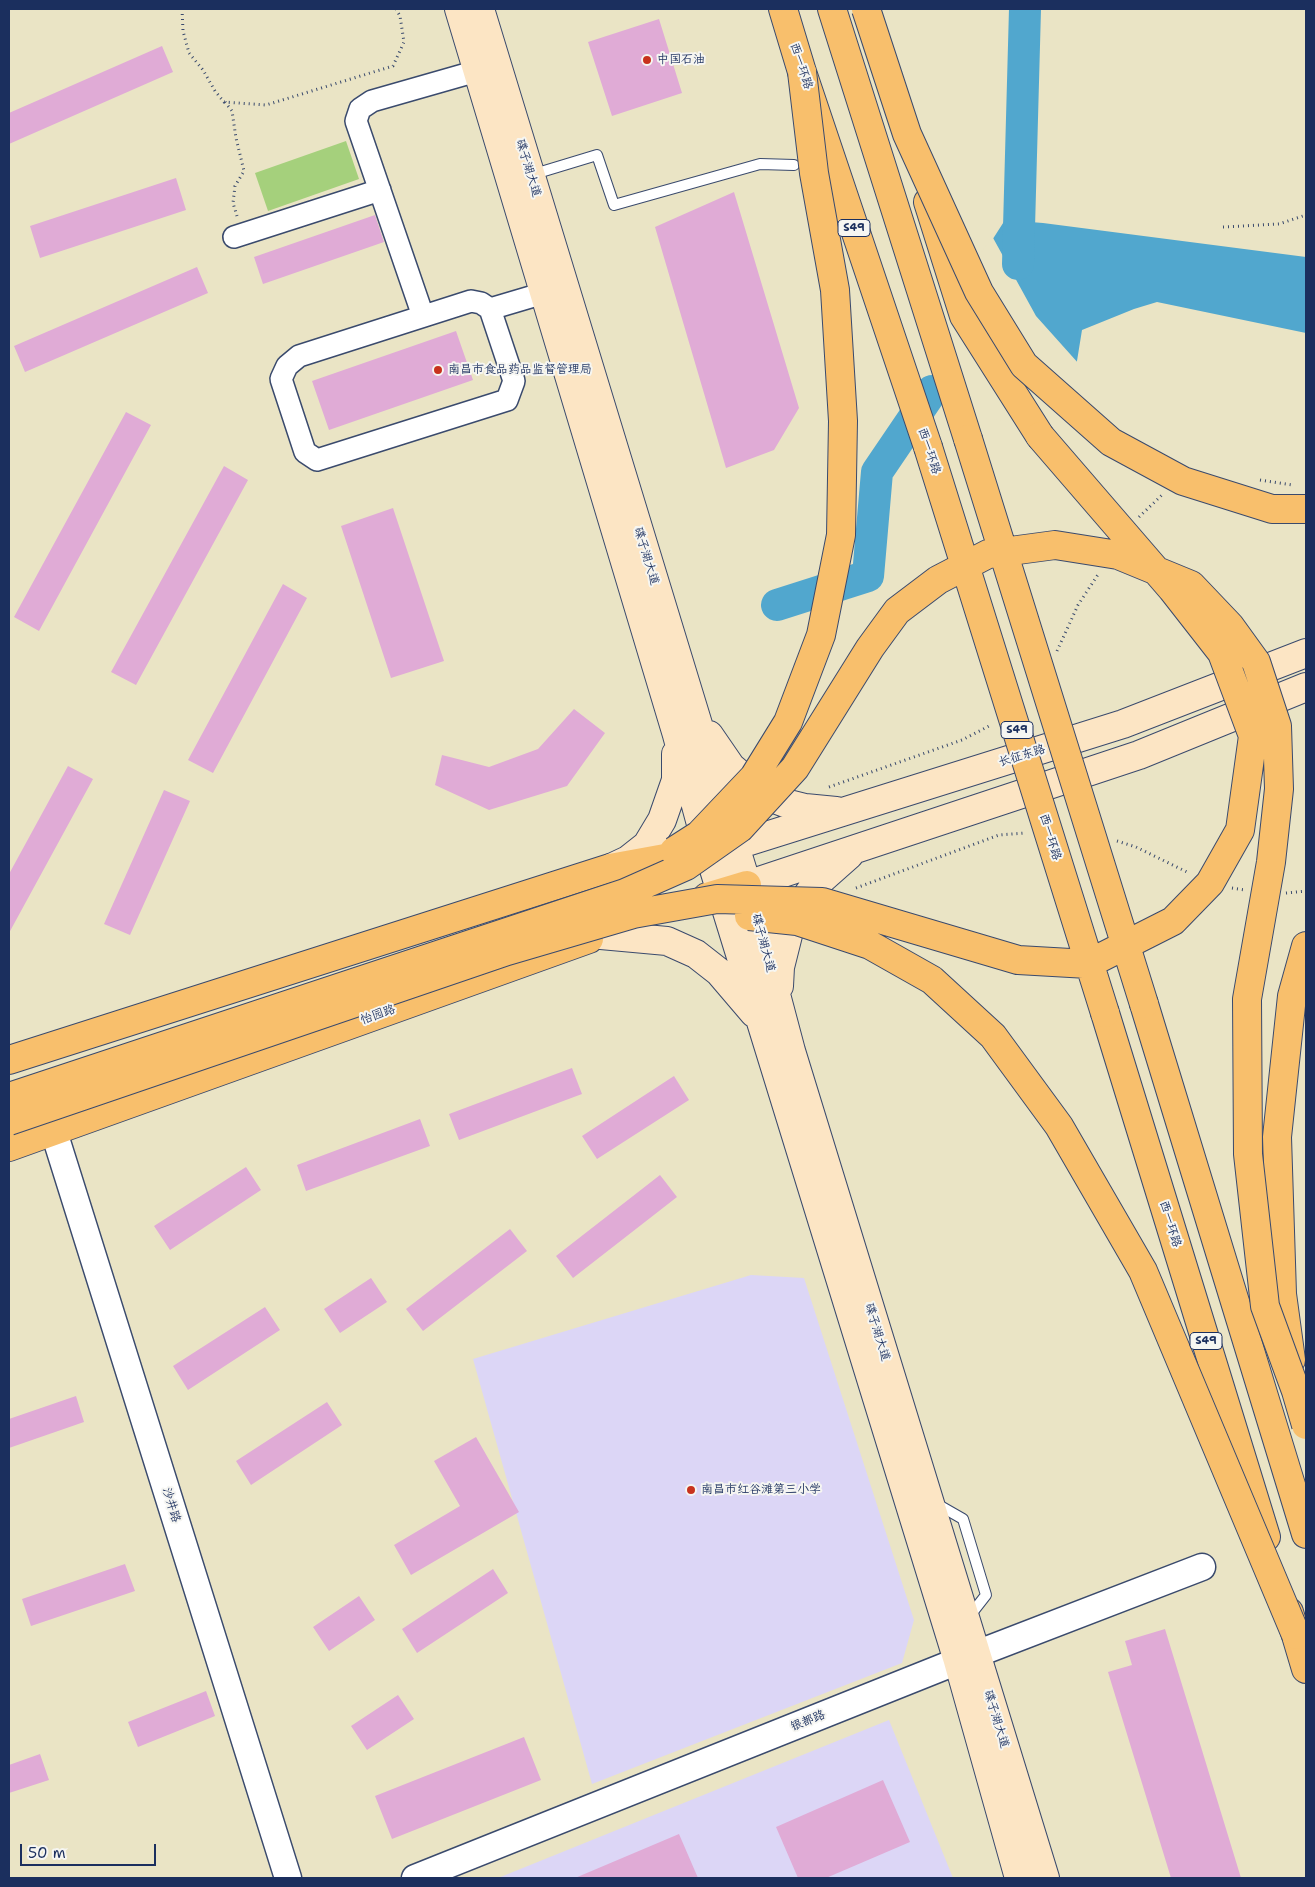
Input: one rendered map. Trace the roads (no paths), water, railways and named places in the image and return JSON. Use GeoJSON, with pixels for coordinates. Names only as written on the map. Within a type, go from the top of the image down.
{"type":"FeatureCollection","features":[{"type":"Feature","properties":{"kind":"main road","name":"碟子湖大道"},"geometry":{"type":"LineString","coordinates":[[459,9],[677,736],[721,892],[770,1012],[967,1658],[1045,1878]]}},
{"type":"Feature","properties":{"kind":"main road","name":"碟子湖大道"},"geometry":{"type":"LineString","coordinates":[[480,9],[747,885],[770,1012],[791,1052],[966,1620],[967,1658],[1019,1878]]}},
{"type":"Feature","properties":{"kind":"main road","name":"西一环路"},"geometry":{"type":"LineString","coordinates":[[783,9],[802,72],[931,457],[1105,1012],[1306,1669]]}},
{"type":"Feature","properties":{"kind":"main road"},"geometry":{"type":"LineString","coordinates":[[832,9],[1144,1004],[1306,1534]]}},
{"type":"Feature","properties":{"kind":"main road"},"geometry":{"type":"LineString","coordinates":[[9,1121],[506,951],[633,914],[718,899],[822,902],[1018,960],[1088,964],[1173,921],[1210,883],[1240,830],[1253,736],[1222,653],[1172,589],[1040,436],[964,316],[866,9]]}},
{"type":"Feature","properties":{"kind":"main road"},"geometry":{"type":"LineString","coordinates":[[521,927],[629,880],[700,835],[754,777],[788,722],[821,635],[841,535],[843,421],[835,290],[814,173],[802,72]]}},
{"type":"Feature","properties":{"kind":"main road"},"geometry":{"type":"LineString","coordinates":[[907,134],[979,292],[1024,365],[1111,442],[1184,481],[1272,509],[1306,509]]}},
{"type":"Feature","properties":{"kind":"main road"},"geometry":{"type":"LineString","coordinates":[[9,1096],[625,893],[686,866],[740,828],[795,768],[870,648],[897,611],[938,580],[988,554],[1055,545],[1118,555],[1191,586],[1230,626],[1256,662],[1277,726],[1279,789],[1271,862],[1247,999],[1248,1154],[1265,1306],[1296,1391],[1306,1425]]}},
{"type":"Feature","properties":{"kind":"main road","name":"长征东路"},"geometry":{"type":"LineString","coordinates":[[734,846],[1124,724],[1306,653]]}},
{"type":"Feature","properties":{"kind":"main road"},"geometry":{"type":"LineString","coordinates":[[747,885],[1139,755],[1306,687]]}},
{"type":"Feature","properties":{"kind":"main road"},"geometry":{"type":"LineString","coordinates":[[690,702],[716,748],[731,767],[764,795],[805,808],[843,812]]}},
{"type":"Feature","properties":{"kind":"main road"},"geometry":{"type":"LineString","coordinates":[[9,1060],[610,868],[628,860],[647,845],[662,820],[676,780],[677,736]]}},
{"type":"Feature","properties":{"kind":"main road"},"geometry":{"type":"LineString","coordinates":[[610,868],[734,846]]}},
{"type":"Feature","properties":{"kind":"main road"},"geometry":{"type":"LineString","coordinates":[[601,934],[667,941],[696,954],[770,1012],[789,931],[797,910],[814,886],[855,849]]}},
{"type":"Feature","properties":{"kind":"main road","name":"怡园路"},"geometry":{"type":"LineString","coordinates":[[9,1147],[601,934],[721,892],[747,885]]}},
{"type":"Feature","properties":{"kind":"main road"},"geometry":{"type":"LineString","coordinates":[[506,951],[637,926],[719,913],[797,921],[870,945],[932,980],[993,1036],[1059,1126],[1143,1271],[1296,1635]]}},
{"type":"Feature","properties":{"kind":"main road"},"geometry":{"type":"LineString","coordinates":[[1296,1391],[1282,1294],[1278,1137],[1292,996],[1306,946]]}},
{"type":"Feature","properties":{"kind":"street"},"geometry":{"type":"LineString","coordinates":[[423,316],[356,121],[360,108],[372,101],[477,71]]}},
{"type":"Feature","properties":{"kind":"street"},"geometry":{"type":"LineString","coordinates":[[238,236],[380,190]]}},
{"type":"Feature","properties":{"kind":"street"},"geometry":{"type":"LineString","coordinates":[[490,309],[544,293]]}},
{"type":"Feature","properties":{"kind":"street"},"geometry":{"type":"LineString","coordinates":[[471,301],[481,303],[490,309],[514,381],[507,400],[317,460],[304,452],[281,379],[287,366],[299,356],[471,301]]}},
{"type":"Feature","properties":{"kind":"street","name":"沙井路"},"geometry":{"type":"LineString","coordinates":[[54,1132],[288,1878]]}},
{"type":"Feature","properties":{"kind":"street","name":"银都路"},"geometry":{"type":"LineString","coordinates":[[415,1878],[967,1658],[1202,1567]]}},
{"type":"Feature","properties":{"kind":"lane"},"geometry":{"type":"LineString","coordinates":[[530,175],[597,155],[614,205],[760,164],[794,165]]}},
{"type":"Feature","properties":{"kind":"water"},"geometry":{"type":"Polygon","coordinates":[[[1005,220],[1043,223],[1306,257],[1306,333],[1157,302],[1134,309],[1082,330],[1066,429],[889,401],[1005,220]]]}},
{"type":"Feature","properties":{"kind":"waterway"},"geometry":{"type":"LineString","coordinates":[[1018,264],[1025,9]]}},
{"type":"Feature","properties":{"kind":"waterway"},"geometry":{"type":"LineString","coordinates":[[777,605],[868,576],[877,472],[932,391]]}},
{"type":"Feature","properties":{"kind":"place","name":"中国石油"},"geometry":{"type":"Point","coordinates":[647,60]}},
{"type":"Feature","properties":{"kind":"place","name":"南昌市食品药品监督管理局"},"geometry":{"type":"Point","coordinates":[438,370]}},
{"type":"Feature","properties":{"kind":"place","name":"南昌市红谷滩第三小学"},"geometry":{"type":"Point","coordinates":[691,1490]}}]}
